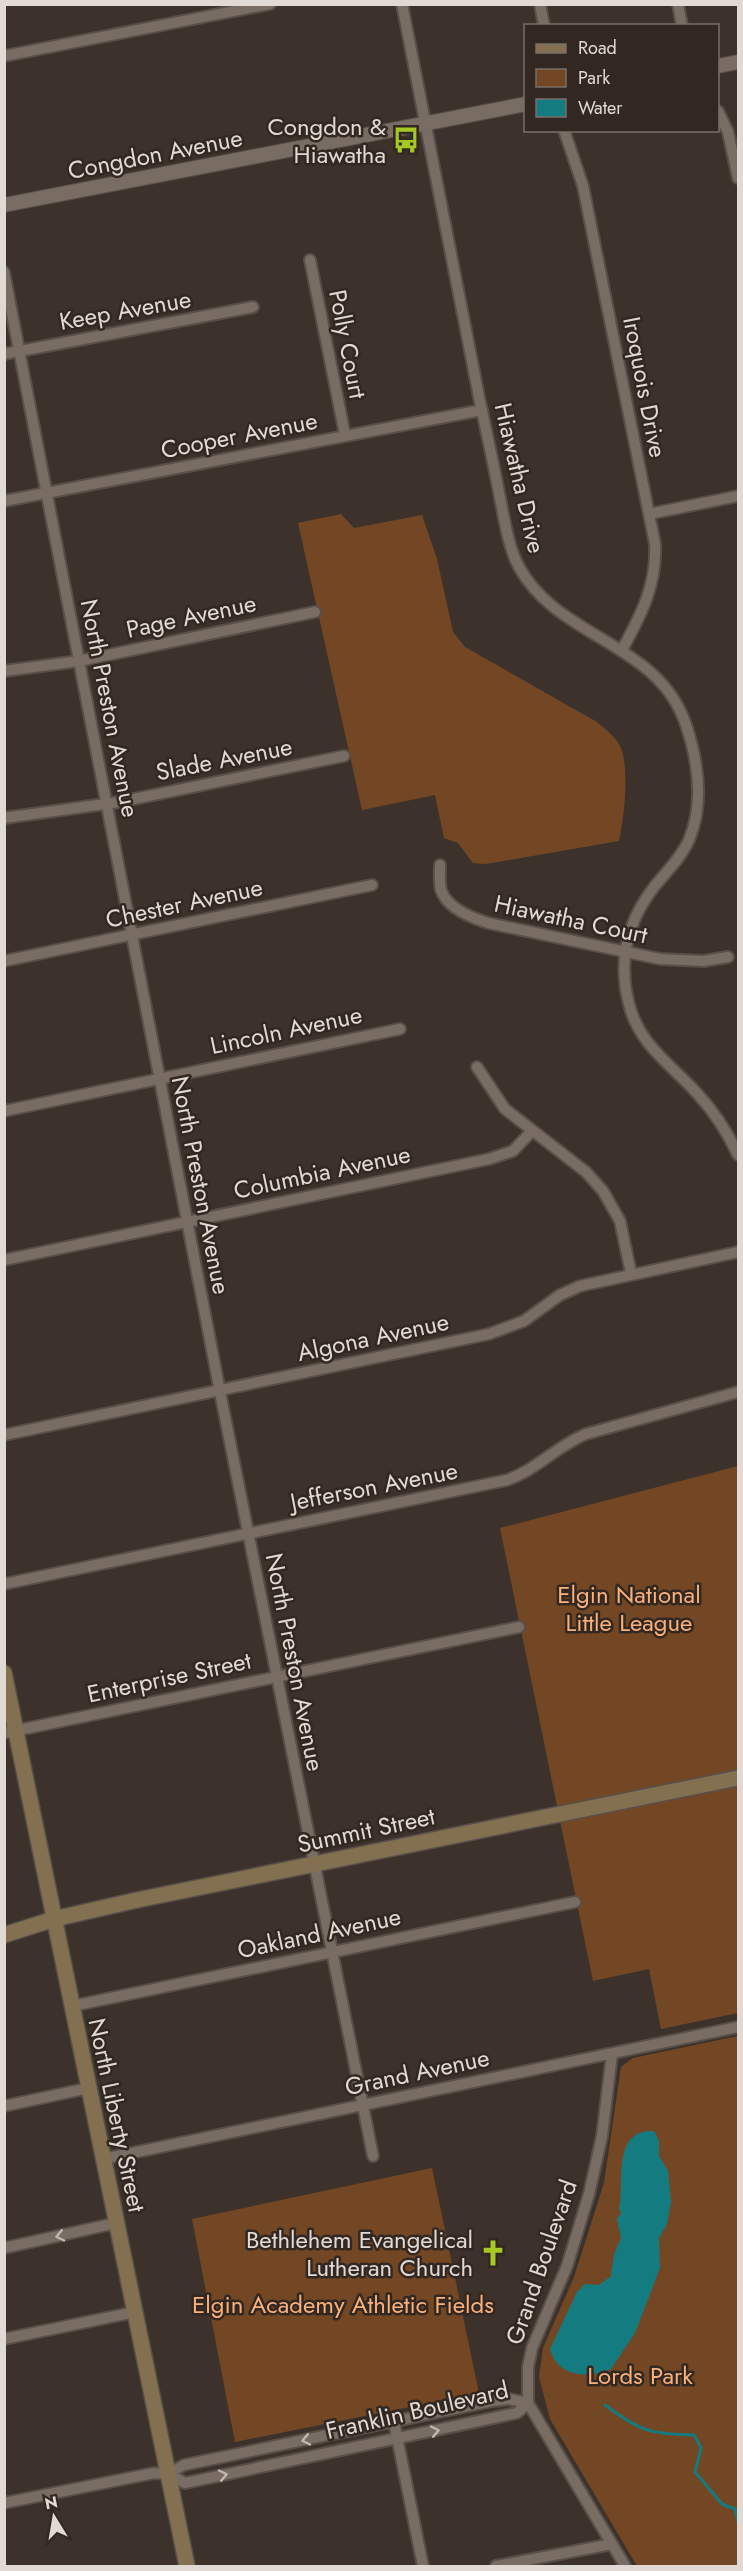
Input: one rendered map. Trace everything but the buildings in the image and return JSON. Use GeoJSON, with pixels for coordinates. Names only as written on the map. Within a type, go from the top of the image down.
{"type":"FeatureCollection","features":[{"type":"Feature","properties":{"kind":"main road","name":"North Liberty Street"},"geometry":{"type":"LineString","coordinates":[[4,1673],[10,1732],[54,1919],[187,2566]]}},
{"type":"Feature","properties":{"kind":"main road","name":"Summit Street"},"geometry":{"type":"LineString","coordinates":[[4,1935],[54,1919],[314,1863],[738,1778]]}},
{"type":"Feature","properties":{"kind":"street"},"geometry":{"type":"LineString","coordinates":[[4,56],[270,4]]}},
{"type":"Feature","properties":{"kind":"street","name":"Hiawatha Drive"},"geometry":{"type":"LineString","coordinates":[[402,4],[510,543],[524,575],[538,595],[555,610],[622,650],[656,674],[677,704],[689,734],[698,794],[695,820],[687,844],[640,908],[629,932],[625,952],[627,996],[639,1032],[656,1054],[709,1107],[737,1148]]}},
{"type":"Feature","properties":{"kind":"street"},"geometry":{"type":"LineString","coordinates":[[540,4],[544,24]]}},
{"type":"Feature","properties":{"kind":"street"},"geometry":{"type":"LineString","coordinates":[[678,4],[682,24]]}},
{"type":"Feature","properties":{"kind":"street"},"geometry":{"type":"LineString","coordinates":[[719,66],[738,62]]}},
{"type":"Feature","properties":{"kind":"street","name":"Congdon Avenue"},"geometry":{"type":"LineString","coordinates":[[4,205],[524,104]]}},
{"type":"Feature","properties":{"kind":"street"},"geometry":{"type":"LineString","coordinates":[[719,115],[728,132],[738,178]]}},
{"type":"Feature","properties":{"kind":"street","name":"Iroquois Drive"},"geometry":{"type":"LineString","coordinates":[[565,132],[583,186],[656,556],[652,584],[642,612],[622,650]]}},
{"type":"Feature","properties":{"kind":"street","name":"Polly Court"},"geometry":{"type":"LineString","coordinates":[[310,260],[345,435]]}},
{"type":"Feature","properties":{"kind":"street","name":"North Preston Avenue"},"geometry":{"type":"LineString","coordinates":[[4,272],[219,1390],[373,2156]]}},
{"type":"Feature","properties":{"kind":"street","name":"Keep Avenue"},"geometry":{"type":"LineString","coordinates":[[4,354],[253,307]]}},
{"type":"Feature","properties":{"kind":"street","name":"Cooper Avenue"},"geometry":{"type":"LineString","coordinates":[[4,501],[482,410]]}},
{"type":"Feature","properties":{"kind":"street"},"geometry":{"type":"LineString","coordinates":[[649,514],[738,496]]}},
{"type":"Feature","properties":{"kind":"street","name":"Page Avenue"},"geometry":{"type":"LineString","coordinates":[[4,671],[79,661],[315,612]]}},
{"type":"Feature","properties":{"kind":"street","name":"Slade Avenue"},"geometry":{"type":"LineString","coordinates":[[4,818],[107,804],[344,756]]}},
{"type":"Feature","properties":{"kind":"street","name":"Hiawatha Court"},"geometry":{"type":"LineString","coordinates":[[440,865],[442,892],[451,903],[468,915],[493,925],[680,962],[704,962],[728,957]]}},
{"type":"Feature","properties":{"kind":"street","name":"Chester Avenue"},"geometry":{"type":"LineString","coordinates":[[4,961],[372,885]]}},
{"type":"Feature","properties":{"kind":"street","name":"Lincoln Avenue"},"geometry":{"type":"LineString","coordinates":[[4,1111],[400,1029]]}},
{"type":"Feature","properties":{"kind":"street"},"geometry":{"type":"LineString","coordinates":[[477,1067],[502,1105],[586,1172],[607,1196],[622,1227],[631,1273]]}},
{"type":"Feature","properties":{"kind":"street","name":"Columbia Avenue"},"geometry":{"type":"LineString","coordinates":[[4,1260],[489,1159],[513,1151],[532,1131]]}},
{"type":"Feature","properties":{"kind":"street","name":"Algona Avenue"},"geometry":{"type":"LineString","coordinates":[[4,1435],[496,1332],[524,1321],[575,1287],[631,1273],[738,1252]]}},
{"type":"Feature","properties":{"kind":"street","name":"Jefferson Avenue"},"geometry":{"type":"LineString","coordinates":[[4,1584],[507,1480],[528,1469],[565,1443],[594,1430],[738,1392]]}},
{"type":"Feature","properties":{"kind":"street","name":"Enterprise Street"},"geometry":{"type":"LineString","coordinates":[[10,1732],[519,1627]]}},
{"type":"Feature","properties":{"kind":"street","name":"Oakland Avenue"},"geometry":{"type":"LineString","coordinates":[[72,2006],[575,1902]]}},
{"type":"Feature","properties":{"kind":"street","name":"Grand Avenue"},"geometry":{"type":"LineString","coordinates":[[103,2159],[738,2027]]}},
{"type":"Feature","properties":{"kind":"street","name":"Grand Boulevard"},"geometry":{"type":"LineString","coordinates":[[528,2403],[528,2367],[532,2348],[567,2266],[589,2194],[602,2136],[612,2054]]}},
{"type":"Feature","properties":{"kind":"street"},"geometry":{"type":"LineString","coordinates":[[4,2106],[88,2088]]}},
{"type":"Feature","properties":{"kind":"street"},"geometry":{"type":"LineString","coordinates":[[4,2248],[116,2223]]}},
{"type":"Feature","properties":{"kind":"street"},"geometry":{"type":"LineString","coordinates":[[4,2339],[135,2312]]}},
{"type":"Feature","properties":{"kind":"street","name":"Franklin Boulevard"},"geometry":{"type":"LineString","coordinates":[[168,2474],[184,2465],[492,2402],[509,2399],[528,2403]]}},
{"type":"Feature","properties":{"kind":"street"},"geometry":{"type":"LineString","coordinates":[[528,2403],[625,2566]]}},
{"type":"Feature","properties":{"kind":"street","name":"Franklin Boulevard"},"geometry":{"type":"LineString","coordinates":[[4,2503],[154,2473],[168,2474],[185,2483],[517,2413],[528,2403]]}},
{"type":"Feature","properties":{"kind":"street"},"geometry":{"type":"LineString","coordinates":[[394,2422],[423,2566]]}},
{"type":"Feature","properties":{"kind":"street"},"geometry":{"type":"LineString","coordinates":[[496,2566],[612,2544]]}},
{"type":"Feature","properties":{"kind":"green space"},"geometry":{"type":"Polygon","coordinates":[[[341,514],[354,528],[422,515],[437,559],[453,632],[465,647],[597,722],[610,733],[620,746],[625,766],[623,820],[619,841],[486,864],[473,863],[458,843],[444,838],[435,795],[362,810],[298,523],[341,514]]]}},
{"type":"Feature","properties":{"kind":"green space","name":"Elgin National Little League"},"geometry":{"type":"Polygon","coordinates":[[[738,1466],[738,2013],[661,2029],[649,1969],[593,1981],[500,1528],[738,1466]]]}},
{"type":"Feature","properties":{"kind":"green space","name":"Lords Park"},"geometry":{"type":"Polygon","coordinates":[[[738,2036],[738,2566],[637,2566],[550,2419],[539,2377],[543,2348],[574,2277],[604,2183],[621,2067],[633,2058],[738,2036]]]}},
{"type":"Feature","properties":{"kind":"green space","name":"Elgin Academy Athletic Fields"},"geometry":{"type":"Polygon","coordinates":[[[432,2168],[479,2393],[235,2442],[192,2219],[432,2168]]]}},
{"type":"Feature","properties":{"kind":"water"},"geometry":{"type":"Polygon","coordinates":[[[654,2131],[659,2141],[659,2156],[668,2171],[671,2202],[667,2224],[659,2238],[660,2268],[635,2333],[611,2369],[593,2374],[574,2373],[559,2365],[550,2349],[577,2292],[585,2284],[599,2285],[611,2276],[614,2254],[621,2238],[617,2219],[621,2213],[619,2209],[621,2172],[626,2148],[631,2139],[640,2133],[654,2131]]]}},
{"type":"Feature","properties":{"kind":"waterway"},"geometry":{"type":"LineString","coordinates":[[605,2405],[637,2426],[666,2434],[694,2435],[701,2448],[695,2472],[722,2504],[735,2509],[738,2522]]}},
{"type":"Feature","properties":{"kind":"place","name":"Congdon & Hiawatha"},"geometry":{"type":"Point","coordinates":[406,140]}},
{"type":"Feature","properties":{"kind":"place","name":"Bethlehem Evangelical Lutheran Church"},"geometry":{"type":"Point","coordinates":[493,2253]}}]}
